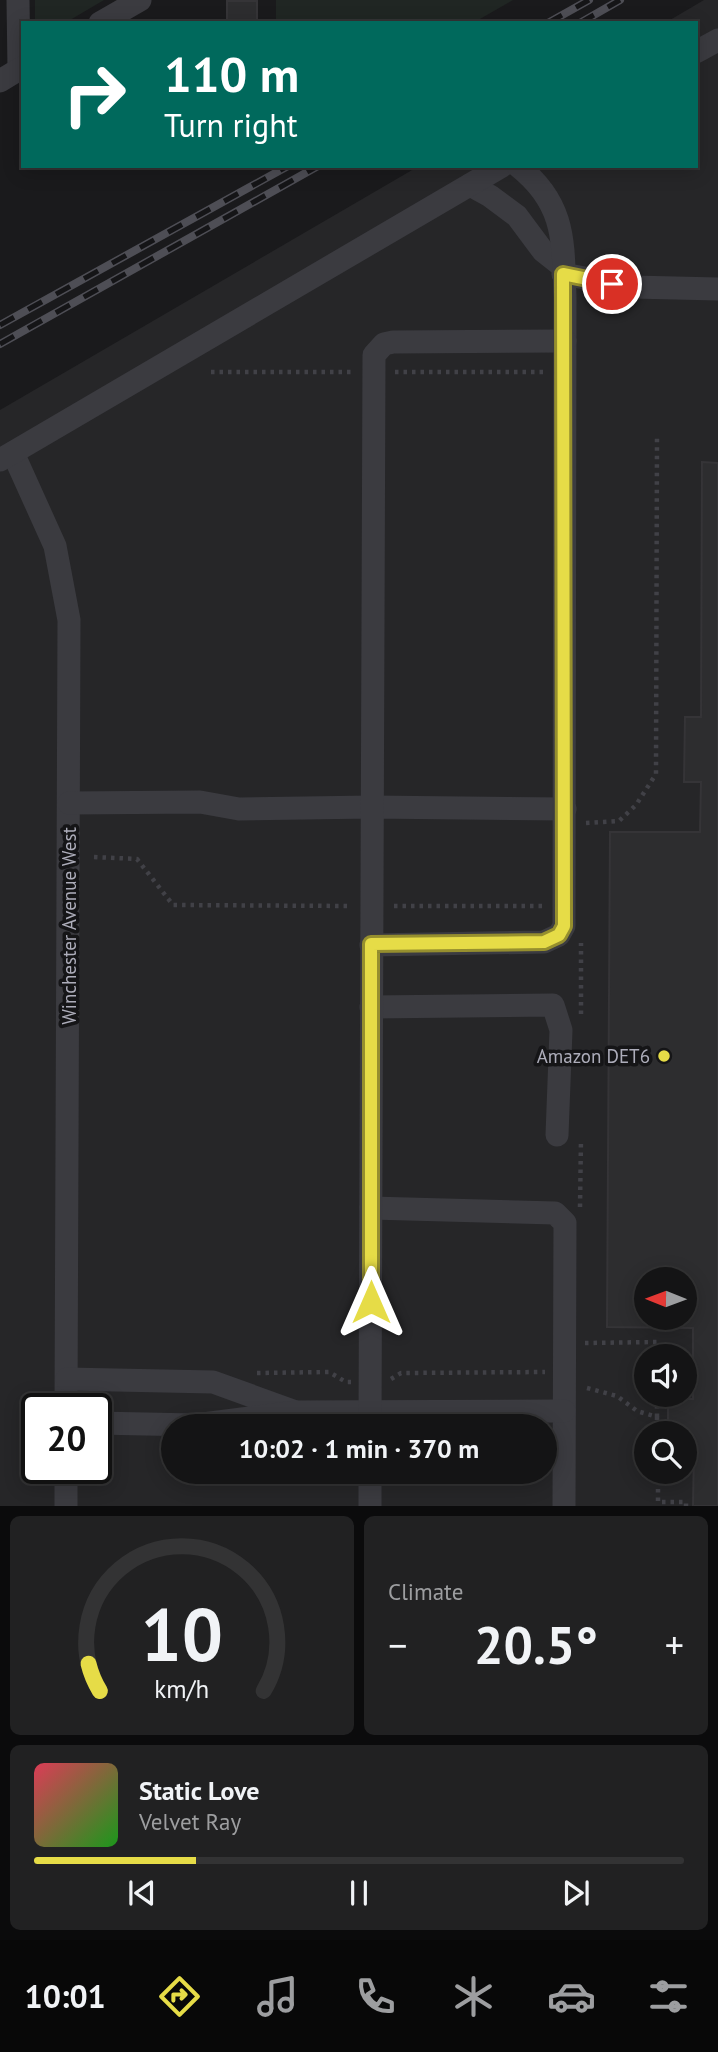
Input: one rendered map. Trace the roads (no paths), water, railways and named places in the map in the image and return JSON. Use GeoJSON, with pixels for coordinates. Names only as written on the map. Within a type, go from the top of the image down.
{"type":"FeatureCollection","features":[{"type":"Feature","properties":{"kind":"street"},"geometry":{"type":"LineString","coordinates":[[14,72],[18,0]]}},
{"type":"Feature","properties":{"kind":"street"},"geometry":{"type":"LineString","coordinates":[[103,21],[140,0]]}},
{"type":"Feature","properties":{"kind":"street"},"geometry":{"type":"LineString","coordinates":[[698,51],[718,40]]}},
{"type":"Feature","properties":{"kind":"street"},"geometry":{"type":"LineString","coordinates":[[6,456],[499,168]]}},
{"type":"Feature","properties":{"kind":"street"},"geometry":{"type":"LineString","coordinates":[[371,944],[544,942],[559,935],[564,926],[573,812],[564,244],[551,203],[542,188],[520,168]]}},
{"type":"Feature","properties":{"kind":"street"},"geometry":{"type":"LineString","coordinates":[[470,185],[517,216],[543,251],[563,270],[633,287],[718,289]]}},
{"type":"Feature","properties":{"kind":"street"},"geometry":{"type":"LineString","coordinates":[[370,1414],[374,355],[384,344],[393,342],[565,341]]}},
{"type":"Feature","properties":{"kind":"street","name":"Winchester Avenue West"},"geometry":{"type":"LineString","coordinates":[[6,456],[55,546],[64,587],[70,650],[67,1393]]}},
{"type":"Feature","properties":{"kind":"street"},"geometry":{"type":"LineString","coordinates":[[69,803],[200,802],[239,809],[371,807],[573,812]]}},
{"type":"Feature","properties":{"kind":"street"},"geometry":{"type":"LineString","coordinates":[[371,1007],[553,1005],[561,1030],[557,1135]]}},
{"type":"Feature","properties":{"kind":"street"},"geometry":{"type":"LineString","coordinates":[[371,1208],[555,1213],[565,1223],[564,1506]]}},
{"type":"Feature","properties":{"kind":"street"},"geometry":{"type":"LineString","coordinates":[[67,1379],[213,1382],[296,1412]]}},
{"type":"Feature","properties":{"kind":"street"},"geometry":{"type":"LineString","coordinates":[[491,1414],[564,1411]]}},
{"type":"Feature","properties":{"kind":"street"},"geometry":{"type":"LineString","coordinates":[[112,1423],[195,1425],[296,1412],[317,1414]]}},
{"type":"Feature","properties":{"kind":"street"},"geometry":{"type":"LineString","coordinates":[[66,1484],[66,1506]]}},
{"type":"Feature","properties":{"kind":"street"},"geometry":{"type":"LineString","coordinates":[[370,1484],[370,1506]]}},
{"type":"Feature","properties":{"kind":"railway"},"geometry":{"type":"LineString","coordinates":[[552,21],[589,0]]}},
{"type":"Feature","properties":{"kind":"railway"},"geometry":{"type":"LineString","coordinates":[[583,21],[620,0]]}},
{"type":"Feature","properties":{"kind":"railway"},"geometry":{"type":"LineString","coordinates":[[0,325],[284,168]]}},
{"type":"Feature","properties":{"kind":"railway"},"geometry":{"type":"LineString","coordinates":[[0,344],[314,168]]}},
{"type":"Feature","properties":{"kind":"place","name":"Amazon DET6"},"geometry":{"type":"Point","coordinates":[664,1056]}}]}
